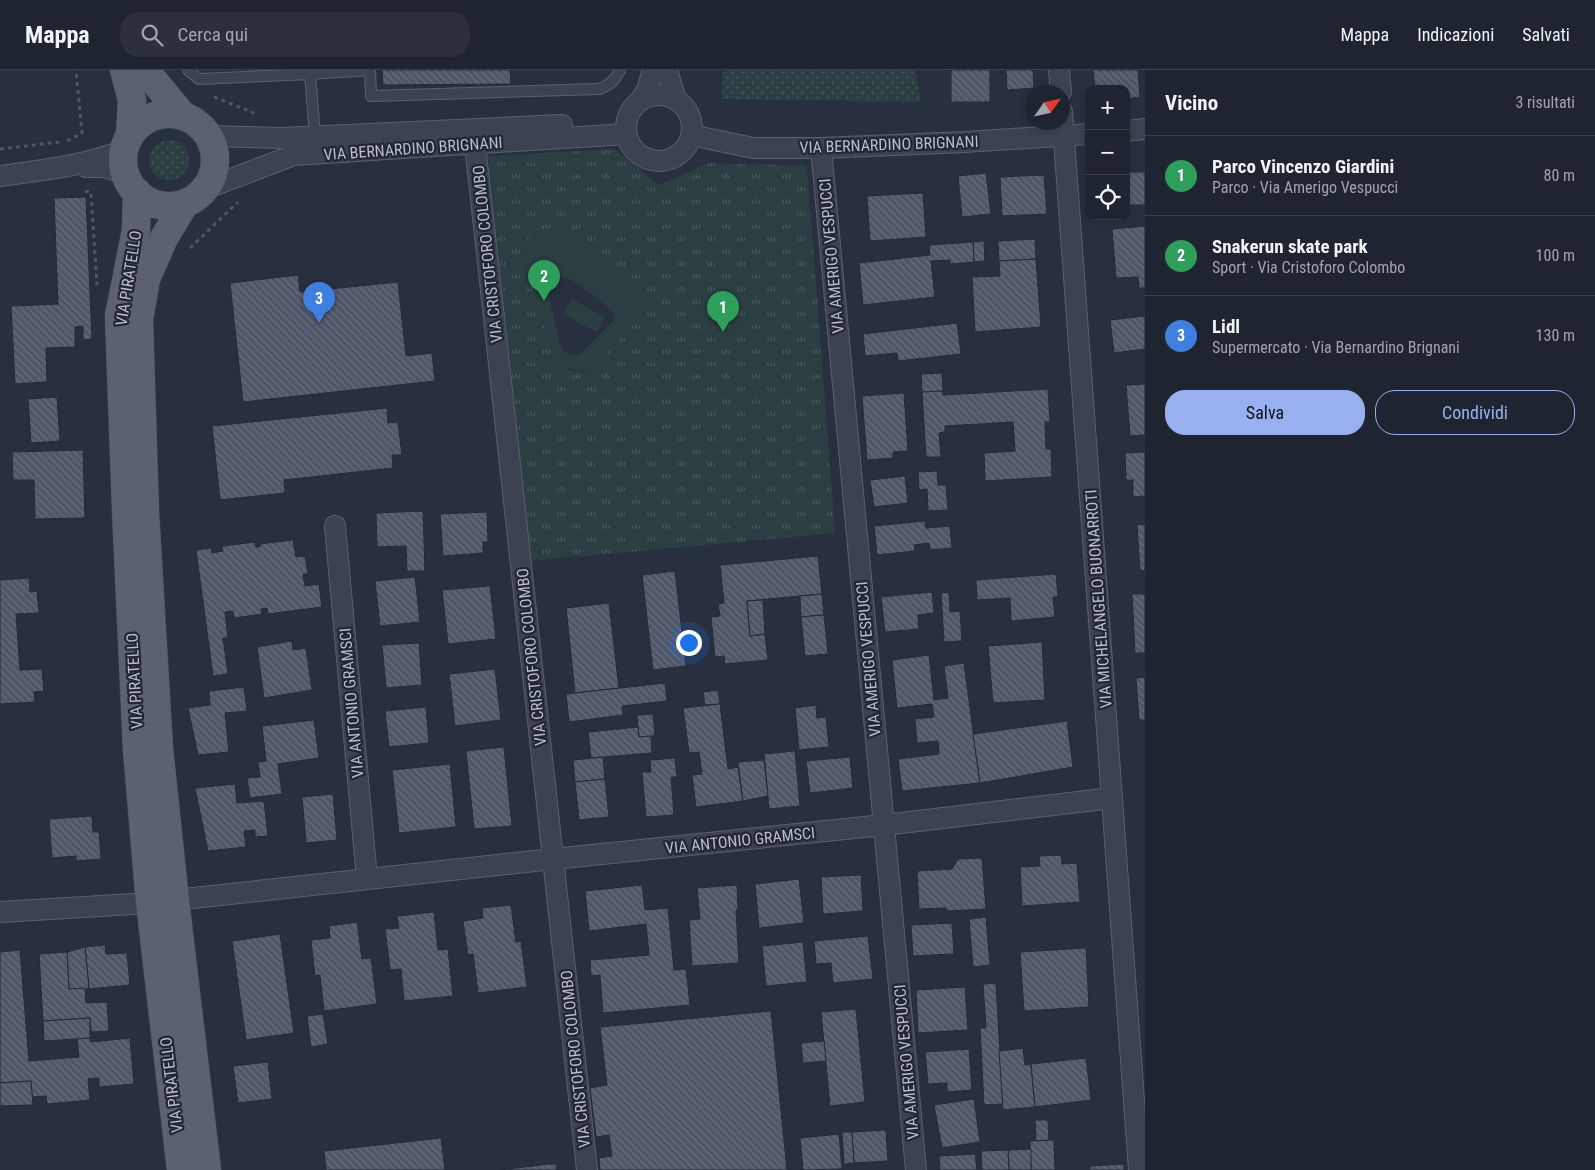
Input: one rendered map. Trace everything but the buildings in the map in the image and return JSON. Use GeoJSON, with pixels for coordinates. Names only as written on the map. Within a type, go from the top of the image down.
{"type":"FeatureCollection","features":[{"type":"Feature","properties":{"kind":"main road","name":"VIA PIRATELLO"},"geometry":{"type":"LineString","coordinates":[[124,70],[132,100],[129,162],[136,230],[119,316],[137,750],[207,1170]]}},
{"type":"Feature","properties":{"kind":"main road"},"geometry":{"type":"LineString","coordinates":[[145,70],[183,116],[202,127],[208,136]]}},
{"type":"Feature","properties":{"kind":"main road"},"geometry":{"type":"LineString","coordinates":[[183,116],[168,114],[154,116],[140,124],[129,162],[147,200],[159,205],[172,206],[195,196]]}},
{"type":"Feature","properties":{"kind":"main road","name":"VIA PIRATELLO"},"geometry":{"type":"LineString","coordinates":[[181,1170],[162,902],[158,738],[145,512],[139,320],[146,279],[164,238],[212,176],[215,162],[214,148],[208,136]]}},
{"type":"Feature","properties":{"kind":"street"},"geometry":{"type":"LineString","coordinates":[[640,101],[649,97],[667,96],[684,106],[692,125],[691,134],[684,151],[668,160],[650,160],[641,157],[629,143],[626,128],[629,114],[647,90],[653,70]]}},
{"type":"Feature","properties":{"kind":"street"},"geometry":{"type":"LineString","coordinates":[[667,70],[676,100]]}},
{"type":"Feature","properties":{"kind":"street"},"geometry":{"type":"LineString","coordinates":[[1059,70],[1060,85]]}},
{"type":"Feature","properties":{"kind":"street","name":"VIA BERNARDINO BRIGNANI"},"geometry":{"type":"LineString","coordinates":[[208,136],[282,138],[626,128]]}},
{"type":"Feature","properties":{"kind":"street","name":"VIA BERNARDINO BRIGNANI"},"geometry":{"type":"LineString","coordinates":[[195,196],[294,155],[475,144],[626,128]]}},
{"type":"Feature","properties":{"kind":"street"},"geometry":{"type":"LineString","coordinates":[[1130,131],[1145,129]]}},
{"type":"Feature","properties":{"kind":"street","name":"VIA MICHELANGELO BUONARROTI"},"geometry":{"type":"LineString","coordinates":[[1064,130],[1112,798],[1139,1086],[1141,1133],[1139,1170]]}},
{"type":"Feature","properties":{"kind":"street","name":"VIA BERNARDINO BRIGNANI"},"geometry":{"type":"LineString","coordinates":[[691,134],[753,148],[821,148],[1085,134]]}},
{"type":"Feature","properties":{"kind":"street","name":"VIA CRISTOFORO COLOMBO"},"geometry":{"type":"LineString","coordinates":[[475,144],[587,1170]]}},
{"type":"Feature","properties":{"kind":"street","name":"VIA AMERIGO VESPUCCI"},"geometry":{"type":"LineString","coordinates":[[821,148],[916,1170]]}},
{"type":"Feature","properties":{"kind":"street"},"geometry":{"type":"LineString","coordinates":[[0,176],[67,167],[105,158],[129,162]]}},
{"type":"Feature","properties":{"kind":"street","name":"VIA ANTONIO GRAMSCI"},"geometry":{"type":"LineString","coordinates":[[335,526],[367,879]]}},
{"type":"Feature","properties":{"kind":"street","name":"VIA ANTONIO GRAMSCI"},"geometry":{"type":"LineString","coordinates":[[0,912],[162,902],[884,825],[1112,798]]}},
{"type":"Feature","properties":{"kind":"lane"},"geometry":{"type":"LineString","coordinates":[[188,70],[199,79],[370,70],[371,96],[599,89],[616,79],[620,70]]}},
{"type":"Feature","properties":{"kind":"lane"},"geometry":{"type":"LineString","coordinates":[[310,74],[315,136]]}},
{"type":"Feature","properties":{"kind":"path"},"geometry":{"type":"LineString","coordinates":[[0,149],[67,141]]}},
{"type":"Feature","properties":{"kind":"path"},"geometry":{"type":"LineString","coordinates":[[188,251],[242,198]]}},
{"type":"Feature","properties":{"kind":"green space"},"geometry":{"type":"Polygon","coordinates":[[[723,70],[915,70],[921,102],[722,99],[723,70]]]}},
{"type":"Feature","properties":{"kind":"green space"},"geometry":{"type":"Polygon","coordinates":[[[169,140],[180,143],[186,149],[189,160],[186,171],[180,177],[169,180],[158,177],[152,171],[149,160],[152,149],[158,143],[169,140]]]}},
{"type":"Feature","properties":{"kind":"green space"},"geometry":{"type":"Polygon","coordinates":[[[614,149],[659,185],[709,163],[807,166],[835,533],[531,561],[488,156],[614,149]],[[524,255],[569,370],[589,372],[648,309],[524,255]]]}},
{"type":"Feature","properties":{"kind":"green space"},"geometry":{"type":"Polygon","coordinates":[[[540,230],[555,233],[638,282],[648,294],[648,309],[589,372],[559,367],[552,356],[524,255],[528,240],[540,230]],[[565,278],[554,280],[548,292],[560,345],[568,354],[580,354],[614,320],[615,315],[600,300],[576,283],[565,278]]]}},
{"type":"Feature","properties":{"kind":"green space"},"geometry":{"type":"Polygon","coordinates":[[[572,299],[605,317],[596,332],[564,314],[572,299]]]}},
{"type":"Feature","properties":{"kind":"place","name":"Snakerun skate park"},"geometry":{"type":"Point","coordinates":[544,301]}},
{"type":"Feature","properties":{"kind":"place","name":"Lidl"},"geometry":{"type":"Point","coordinates":[319,323]}},
{"type":"Feature","properties":{"kind":"place","name":"Parco Vincenzo Giardini"},"geometry":{"type":"Point","coordinates":[723,332]}}]}
